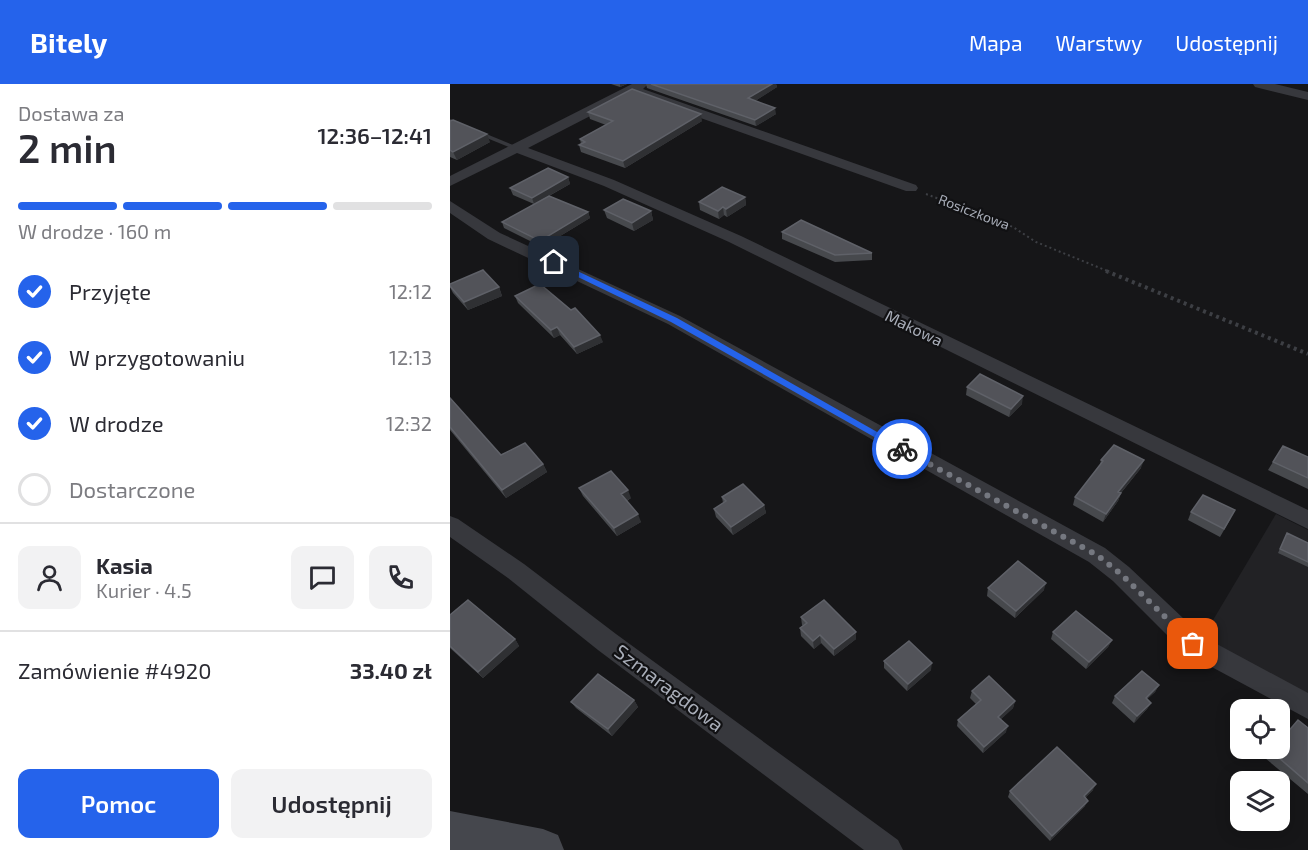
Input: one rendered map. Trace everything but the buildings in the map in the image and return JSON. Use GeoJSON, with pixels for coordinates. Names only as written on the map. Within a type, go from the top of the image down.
{"type":"FeatureCollection","features":[{"type":"Feature","properties":{"kind":"street"},"geometry":{"type":"LineString","coordinates":[[1259,84],[1276,86],[1308,96]]}},
{"type":"Feature","properties":{"kind":"street"},"geometry":{"type":"LineString","coordinates":[[450,182],[637,86],[911,188]]}},
{"type":"Feature","properties":{"kind":"street","name":"Makowa"},"geometry":{"type":"LineString","coordinates":[[516,148],[609,183],[735,239],[1308,520]]}},
{"type":"Feature","properties":{"kind":"street"},"geometry":{"type":"LineString","coordinates":[[450,206],[494,236],[674,320],[1097,555],[1121,574],[1193,644],[1308,707]]}},
{"type":"Feature","properties":{"kind":"street","name":"Szmaragdowa"},"geometry":{"type":"LineString","coordinates":[[450,525],[516,571],[607,642],[888,850]]}},
{"type":"Feature","properties":{"kind":"street"},"geometry":{"type":"LineString","coordinates":[[450,832],[543,850]]}},
{"type":"Feature","properties":{"kind":"lane"},"geometry":{"type":"LineString","coordinates":[[450,121],[516,148]]}},
{"type":"Feature","properties":{"kind":"path","name":"Rosiczkowa"},"geometry":{"type":"LineString","coordinates":[[911,188],[1013,227],[1036,242],[1308,354]]}},
{"type":"Feature","properties":{"kind":"shaded area"},"geometry":{"type":"Polygon","coordinates":[[[1276,514],[1308,530],[1308,698],[1203,637],[1276,514]]]}},
{"type":"Feature","properties":{"kind":"way so far"},"geometry":{"type":"LineString","coordinates":[[902,449],[1097,555],[1121,574],[1193,644]]}},
{"type":"Feature","properties":{"kind":"route"},"geometry":{"type":"LineString","coordinates":[[554,262],[674,320],[770,372],[902,449]]}}]}
